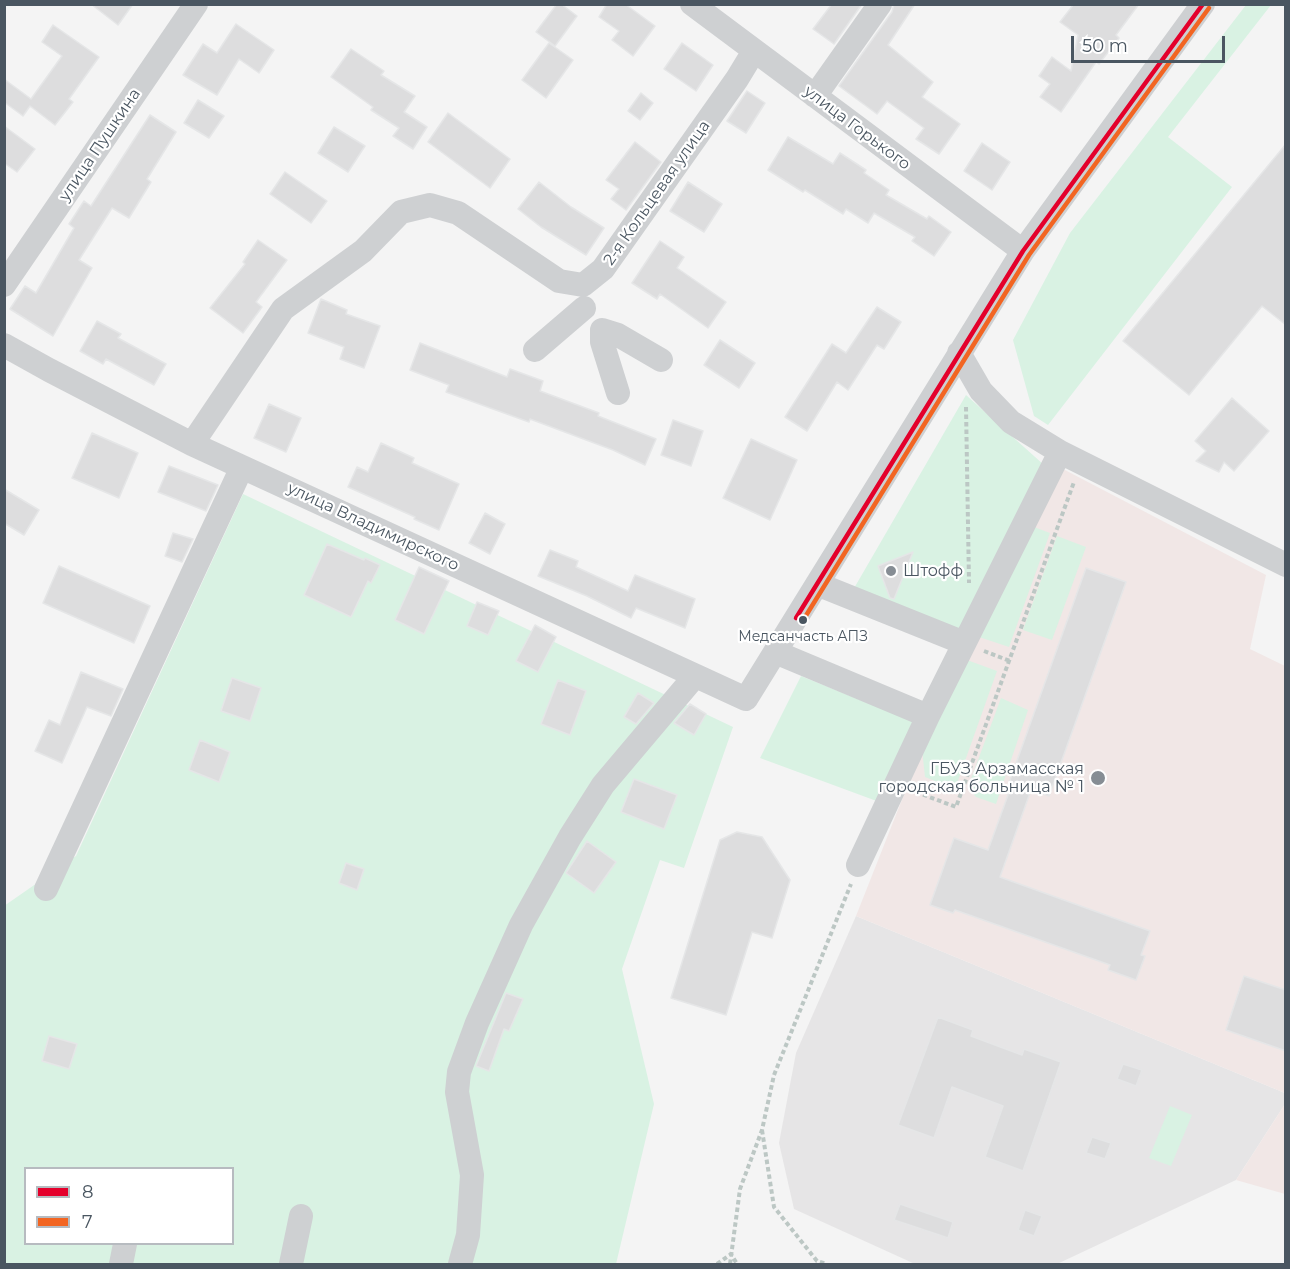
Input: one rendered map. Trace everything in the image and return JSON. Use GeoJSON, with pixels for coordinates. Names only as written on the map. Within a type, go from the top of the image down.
{"type":"FeatureCollection","features":[{"type":"Feature","properties":{"kind":"street","name":"улица Пушкина"},"geometry":{"type":"LineString","coordinates":[[4,285],[196,4]]}},
{"type":"Feature","properties":{"kind":"street","name":"улица Горького"},"geometry":{"type":"LineString","coordinates":[[692,4],[1023,251]]}},
{"type":"Feature","properties":{"kind":"street"},"geometry":{"type":"LineString","coordinates":[[815,96],[880,4]]}},
{"type":"Feature","properties":{"kind":"street"},"geometry":{"type":"LineString","coordinates":[[928,716],[775,652],[1023,251],[1203,4]]}},
{"type":"Feature","properties":{"kind":"street","name":"2-я Кольцевая улица"},"geometry":{"type":"LineString","coordinates":[[535,350],[584,297],[737,79],[754,51]]}},
{"type":"Feature","properties":{"kind":"street"},"geometry":{"type":"LineString","coordinates":[[192,444],[282,309],[363,251],[400,212],[430,205],[458,213],[584,297],[602,330],[602,342],[618,393]]}},
{"type":"Feature","properties":{"kind":"street"},"geometry":{"type":"LineString","coordinates":[[602,330],[618,335],[661,360]]}},
{"type":"Feature","properties":{"kind":"street","name":"улица Владимирского"},"geometry":{"type":"LineString","coordinates":[[4,345],[192,444],[746,699],[775,652]]}},
{"type":"Feature","properties":{"kind":"street"},"geometry":{"type":"LineString","coordinates":[[959,353],[981,391],[1011,422],[1070,457],[1286,565]]}},
{"type":"Feature","properties":{"kind":"street"},"geometry":{"type":"LineString","coordinates":[[858,865],[964,644],[1070,457]]}},
{"type":"Feature","properties":{"kind":"street"},"geometry":{"type":"LineString","coordinates":[[46,889],[242,467]]}},
{"type":"Feature","properties":{"kind":"street"},"geometry":{"type":"LineString","coordinates":[[817,584],[964,644]]}},
{"type":"Feature","properties":{"kind":"street"},"geometry":{"type":"LineString","coordinates":[[460,1264],[468,1235],[472,1175],[457,1092],[459,1072],[477,1023],[520,925],[570,837],[603,785],[695,676]]}},
{"type":"Feature","properties":{"kind":"street"},"geometry":{"type":"LineString","coordinates":[[291,1264],[301,1216]]}},
{"type":"Feature","properties":{"kind":"street"},"geometry":{"type":"LineString","coordinates":[[121,1264],[125,1245]]}},
{"type":"Feature","properties":{"kind":"path"},"geometry":{"type":"LineString","coordinates":[[969,584],[966,396],[975,380]]}},
{"type":"Feature","properties":{"kind":"path"},"geometry":{"type":"LineString","coordinates":[[896,784],[956,807],[1070,457]]}},
{"type":"Feature","properties":{"kind":"path"},"geometry":{"type":"LineString","coordinates":[[730,1264],[740,1189],[762,1130],[774,1075],[858,865]]}},
{"type":"Feature","properties":{"kind":"path"},"geometry":{"type":"LineString","coordinates":[[762,1130],[774,1207],[817,1261],[827,1264]]}},
{"type":"Feature","properties":{"kind":"path"},"geometry":{"type":"LineString","coordinates":[[717,1264],[731,1254]]}},
{"type":"Feature","properties":{"kind":"path"},"geometry":{"type":"LineString","coordinates":[[731,1254],[737,1264]]}},
{"type":"Feature","properties":{"kind":"shaded area","name":"ГБУЗ Арзамасская городская больница № 1"},"geometry":{"type":"Polygon","coordinates":[[[1063,469],[1266,575],[1250,649],[1285,666],[1285,1093],[856,916],[922,749],[1063,469]]]}},
{"type":"Feature","properties":{"kind":"shaded area"},"geometry":{"type":"Polygon","coordinates":[[[856,916],[1285,1093],[1285,1104],[1236,1180],[1057,1264],[915,1264],[794,1209],[779,1143],[796,1053],[856,916]]]}},
{"type":"Feature","properties":{"kind":"shaded area"},"geometry":{"type":"Polygon","coordinates":[[[1285,1104],[1285,1194],[1236,1180],[1285,1104]]]}},
{"type":"Feature","properties":{"kind":"green space"},"geometry":{"type":"Polygon","coordinates":[[[1246,5],[1271,5],[1168,137],[1232,187],[1048,425],[1034,416],[1013,340],[1070,233],[1246,5]]]}},
{"type":"Feature","properties":{"kind":"green space"},"geometry":{"type":"Polygon","coordinates":[[[966,395],[1044,465],[961,635],[853,590],[966,395]]]}},
{"type":"Feature","properties":{"kind":"green space"},"geometry":{"type":"Polygon","coordinates":[[[243,494],[733,727],[684,868],[660,860],[622,969],[654,1104],[616,1264],[5,1264],[4,906],[76,856],[243,494]]]}},
{"type":"Feature","properties":{"kind":"green space"},"geometry":{"type":"Polygon","coordinates":[[[1034,527],[1050,533],[1009,647],[979,637],[1034,527]]]}},
{"type":"Feature","properties":{"kind":"green space"},"geometry":{"type":"Polygon","coordinates":[[[1057,536],[1086,547],[1052,640],[1023,630],[1057,536]]]}},
{"type":"Feature","properties":{"kind":"green space"},"geometry":{"type":"Polygon","coordinates":[[[967,660],[997,671],[955,789],[925,777],[922,749],[967,660]]]}},
{"type":"Feature","properties":{"kind":"green space"},"geometry":{"type":"Polygon","coordinates":[[[801,676],[917,723],[882,803],[760,758],[801,676]]]}},
{"type":"Feature","properties":{"kind":"green space"},"geometry":{"type":"Polygon","coordinates":[[[1001,698],[1028,710],[996,804],[976,797],[968,787],[1001,698]]]}},
{"type":"Feature","properties":{"kind":"green space"},"geometry":{"type":"Polygon","coordinates":[[[1170,1106],[1192,1115],[1171,1166],[1149,1158],[1170,1106]]]}},
{"type":"Feature","properties":{"kind":"building"},"geometry":{"type":"Polygon","coordinates":[[[91,4],[133,4],[118,25],[91,4]]]}},
{"type":"Feature","properties":{"kind":"building"},"geometry":{"type":"Polygon","coordinates":[[[557,4],[561,4],[577,16],[555,46],[536,32],[557,4]]]}},
{"type":"Feature","properties":{"kind":"building"},"geometry":{"type":"Polygon","coordinates":[[[607,4],[625,4],[655,26],[633,56],[612,40],[619,31],[599,17],[607,4]]]}},
{"type":"Feature","properties":{"kind":"building"},"geometry":{"type":"Polygon","coordinates":[[[832,4],[862,4],[834,44],[813,29],[832,4]]]}},
{"type":"Feature","properties":{"kind":"building"},"geometry":{"type":"Polygon","coordinates":[[[894,4],[915,4],[888,45],[933,82],[922,97],[960,124],[939,154],[916,139],[924,128],[887,101],[877,114],[839,86],[892,12],[894,4]]]}},
{"type":"Feature","properties":{"kind":"building"},"geometry":{"type":"Polygon","coordinates":[[[1074,4],[1139,4],[1116,35],[1119,38],[1099,64],[1096,62],[1061,112],[1040,97],[1050,84],[1039,76],[1052,57],[1071,71],[1078,35],[1060,22],[1074,4]]]}},
{"type":"Feature","properties":{"kind":"building"},"geometry":{"type":"Polygon","coordinates":[[[236,24],[274,50],[259,73],[239,59],[217,95],[183,75],[203,44],[217,53],[236,24]]]}},
{"type":"Feature","properties":{"kind":"building"},"geometry":{"type":"Polygon","coordinates":[[[53,25],[99,57],[69,99],[73,102],[55,125],[30,106],[23,116],[4,102],[4,79],[31,99],[62,56],[42,42],[53,25]]]}},
{"type":"Feature","properties":{"kind":"building"},"geometry":{"type":"Polygon","coordinates":[[[549,43],[573,60],[546,98],[522,80],[549,43]]]}},
{"type":"Feature","properties":{"kind":"building"},"geometry":{"type":"Polygon","coordinates":[[[682,43],[713,65],[696,91],[664,69],[682,43]]]}},
{"type":"Feature","properties":{"kind":"building"},"geometry":{"type":"Polygon","coordinates":[[[351,49],[384,71],[381,75],[415,96],[404,112],[427,127],[413,149],[393,136],[399,128],[371,110],[373,107],[331,77],[351,49]]]}},
{"type":"Feature","properties":{"kind":"building"},"geometry":{"type":"Polygon","coordinates":[[[747,91],[765,103],[746,133],[727,121],[747,91]]]}},
{"type":"Feature","properties":{"kind":"building"},"geometry":{"type":"Polygon","coordinates":[[[641,93],[653,103],[640,120],[628,111],[641,93]]]}},
{"type":"Feature","properties":{"kind":"building"},"geometry":{"type":"Polygon","coordinates":[[[198,100],[224,116],[209,138],[184,123],[198,100]]]}},
{"type":"Feature","properties":{"kind":"building"},"geometry":{"type":"Polygon","coordinates":[[[448,113],[510,159],[490,188],[428,142],[448,113]]]}},
{"type":"Feature","properties":{"kind":"building"},"geometry":{"type":"Polygon","coordinates":[[[150,115],[176,132],[147,179],[151,182],[129,218],[112,208],[79,260],[92,268],[53,336],[10,309],[25,286],[36,293],[74,228],[69,224],[84,201],[91,206],[150,115]]]}},
{"type":"Feature","properties":{"kind":"building"},"geometry":{"type":"Polygon","coordinates":[[[4,126],[35,149],[17,172],[4,163],[4,126]]]}},
{"type":"Feature","properties":{"kind":"building"},"geometry":{"type":"Polygon","coordinates":[[[334,127],[365,146],[348,172],[318,153],[334,127]]]}},
{"type":"Feature","properties":{"kind":"building"},"geometry":{"type":"Polygon","coordinates":[[[788,137],[833,164],[840,153],[866,170],[864,173],[889,190],[886,195],[927,219],[929,216],[951,232],[934,256],[912,241],[915,237],[874,213],[868,223],[846,209],[843,214],[805,190],[803,192],[768,170],[788,137]]]}},
{"type":"Feature","properties":{"kind":"building"},"geometry":{"type":"Polygon","coordinates":[[[635,142],[661,162],[626,210],[611,199],[619,189],[606,180],[635,142]]]}},
{"type":"Feature","properties":{"kind":"building"},"geometry":{"type":"Polygon","coordinates":[[[982,143],[1010,162],[992,190],[964,171],[982,143]]]}},
{"type":"Feature","properties":{"kind":"building"},"geometry":{"type":"Polygon","coordinates":[[[1286,144],[1286,325],[1262,306],[1189,395],[1123,341],[1286,144]]]}},
{"type":"Feature","properties":{"kind":"building"},"geometry":{"type":"Polygon","coordinates":[[[285,172],[327,201],[311,223],[270,194],[285,172]]]}},
{"type":"Feature","properties":{"kind":"building"},"geometry":{"type":"Polygon","coordinates":[[[539,182],[571,207],[604,228],[586,255],[541,227],[518,209],[539,182]]]}},
{"type":"Feature","properties":{"kind":"building"},"geometry":{"type":"Polygon","coordinates":[[[688,182],[722,204],[704,232],[670,211],[688,182]]]}},
{"type":"Feature","properties":{"kind":"building"},"geometry":{"type":"Polygon","coordinates":[[[258,240],[287,260],[256,302],[262,307],[243,333],[210,308],[245,264],[243,262],[258,240]]]}},
{"type":"Feature","properties":{"kind":"building"},"geometry":{"type":"Polygon","coordinates":[[[660,241],[684,257],[677,268],[726,302],[708,328],[660,294],[657,299],[632,283],[660,241]]]}},
{"type":"Feature","properties":{"kind":"building"},"geometry":{"type":"Polygon","coordinates":[[[321,299],[347,310],[346,314],[380,326],[364,368],[340,359],[344,347],[308,333],[321,299]]]}},
{"type":"Feature","properties":{"kind":"building"},"geometry":{"type":"Polygon","coordinates":[[[877,307],[901,322],[884,349],[877,345],[848,390],[837,382],[807,431],[785,417],[832,344],[846,353],[877,307]]]}},
{"type":"Feature","properties":{"kind":"building"},"geometry":{"type":"Polygon","coordinates":[[[97,321],[121,334],[118,338],[166,364],[154,385],[106,359],[103,364],[80,351],[97,321]]]}},
{"type":"Feature","properties":{"kind":"building"},"geometry":{"type":"Polygon","coordinates":[[[720,340],[755,363],[739,388],[704,365],[720,340]]]}},
{"type":"Feature","properties":{"kind":"building"},"geometry":{"type":"Polygon","coordinates":[[[420,343],[507,377],[510,369],[543,381],[540,391],[599,413],[598,416],[656,439],[645,465],[613,450],[530,419],[529,422],[446,392],[449,385],[410,370],[420,343]]]}},
{"type":"Feature","properties":{"kind":"building"},"geometry":{"type":"Polygon","coordinates":[[[1232,398],[1269,431],[1234,471],[1224,462],[1219,472],[1196,461],[1206,451],[1195,441],[1232,398]]]}},
{"type":"Feature","properties":{"kind":"building"},"geometry":{"type":"Polygon","coordinates":[[[269,404],[301,418],[286,452],[254,438],[269,404]]]}},
{"type":"Feature","properties":{"kind":"building"},"geometry":{"type":"Polygon","coordinates":[[[673,420],[703,431],[691,466],[661,455],[673,420]]]}},
{"type":"Feature","properties":{"kind":"building"},"geometry":{"type":"Polygon","coordinates":[[[92,433],[138,453],[119,498],[72,478],[92,433]]]}},
{"type":"Feature","properties":{"kind":"building"},"geometry":{"type":"Polygon","coordinates":[[[751,439],[797,460],[770,520],[723,498],[751,439]]]}},
{"type":"Feature","properties":{"kind":"building"},"geometry":{"type":"Polygon","coordinates":[[[381,443],[414,458],[412,463],[459,484],[439,530],[348,487],[357,467],[368,472],[381,443]]]}},
{"type":"Feature","properties":{"kind":"building"},"geometry":{"type":"Polygon","coordinates":[[[169,466],[218,485],[206,511],[158,492],[169,466]]]}},
{"type":"Feature","properties":{"kind":"building"},"geometry":{"type":"Polygon","coordinates":[[[4,489],[39,510],[24,535],[4,523],[4,489]]]}},
{"type":"Feature","properties":{"kind":"building"},"geometry":{"type":"Polygon","coordinates":[[[485,513],[505,524],[490,554],[469,543],[485,513]]]}},
{"type":"Feature","properties":{"kind":"building"},"geometry":{"type":"Polygon","coordinates":[[[173,533],[193,539],[182,562],[165,556],[173,533]]]}},
{"type":"Feature","properties":{"kind":"building"},"geometry":{"type":"Polygon","coordinates":[[[327,544],[380,565],[371,583],[368,581],[351,617],[304,595],[327,544]]]}},
{"type":"Feature","properties":{"kind":"building"},"geometry":{"type":"Polygon","coordinates":[[[550,550],[578,561],[576,567],[628,591],[635,575],[695,599],[685,628],[636,608],[631,618],[587,596],[538,576],[550,550]]]}},
{"type":"Feature","properties":{"kind":"building"},"geometry":{"type":"Polygon","coordinates":[[[913,552],[894,599],[890,598],[878,566],[913,552]]]}},
{"type":"Feature","properties":{"kind":"building"},"geometry":{"type":"Polygon","coordinates":[[[59,566],[150,606],[134,643],[43,603],[59,566]]]}},
{"type":"Feature","properties":{"kind":"building"},"geometry":{"type":"Polygon","coordinates":[[[419,567],[449,581],[424,634],[395,620],[419,567]]]}},
{"type":"Feature","properties":{"kind":"building","name":"ГБУЗ Арзамасская городская больница № 1"},"geometry":{"type":"Polygon","coordinates":[[[1086,568],[1126,582],[1049,796],[1031,790],[1000,877],[1150,931],[1141,955],[1145,956],[1136,980],[1108,970],[1110,965],[955,910],[953,913],[930,905],[954,838],[988,850],[1012,784],[1009,783],[1086,568]]]}},
{"type":"Feature","properties":{"kind":"building"},"geometry":{"type":"Polygon","coordinates":[[[477,602],[499,611],[488,635],[467,626],[477,602]]]}},
{"type":"Feature","properties":{"kind":"building"},"geometry":{"type":"Polygon","coordinates":[[[535,625],[556,637],[538,672],[516,661],[535,625]]]}},
{"type":"Feature","properties":{"kind":"building"},"geometry":{"type":"Polygon","coordinates":[[[81,672],[123,689],[111,716],[87,707],[62,763],[35,751],[49,720],[60,725],[81,672]]]}},
{"type":"Feature","properties":{"kind":"building"},"geometry":{"type":"Polygon","coordinates":[[[232,678],[261,688],[250,721],[221,711],[232,678]]]}},
{"type":"Feature","properties":{"kind":"building"},"geometry":{"type":"Polygon","coordinates":[[[558,680],[586,691],[570,735],[541,724],[558,680]]]}},
{"type":"Feature","properties":{"kind":"building"},"geometry":{"type":"Polygon","coordinates":[[[638,693],[654,703],[636,724],[624,717],[638,693]]]}},
{"type":"Feature","properties":{"kind":"building"},"geometry":{"type":"Polygon","coordinates":[[[690,704],[706,714],[694,735],[674,723],[690,704]]]}},
{"type":"Feature","properties":{"kind":"building"},"geometry":{"type":"Polygon","coordinates":[[[200,740],[230,752],[219,782],[189,770],[200,740]]]}},
{"type":"Feature","properties":{"kind":"building"},"geometry":{"type":"Polygon","coordinates":[[[634,779],[677,795],[664,829],[621,812],[634,779]]]}},
{"type":"Feature","properties":{"kind":"building"},"geometry":{"type":"Polygon","coordinates":[[[737,832],[762,837],[790,880],[772,938],[752,932],[726,1015],[671,998],[720,840],[737,832]]]}},
{"type":"Feature","properties":{"kind":"building"},"geometry":{"type":"Polygon","coordinates":[[[587,841],[616,862],[594,893],[566,873],[587,841]]]}},
{"type":"Feature","properties":{"kind":"building"},"geometry":{"type":"Polygon","coordinates":[[[346,863],[364,869],[357,890],[339,883],[346,863]]]}},
{"type":"Feature","properties":{"kind":"building"},"geometry":{"type":"Polygon","coordinates":[[[1244,976],[1286,990],[1286,1051],[1226,1030],[1244,976]]]}},
{"type":"Feature","properties":{"kind":"building"},"geometry":{"type":"Polygon","coordinates":[[[506,993],[523,999],[509,1031],[504,1029],[489,1071],[476,1066],[506,993]]]}},
{"type":"Feature","properties":{"kind":"building"},"geometry":{"type":"Polygon","coordinates":[[[938,1017],[973,1030],[971,1036],[1022,1055],[1024,1049],[1061,1062],[1023,1171],[985,1157],[1003,1106],[952,1087],[934,1138],[898,1125],[938,1017]]]}},
{"type":"Feature","properties":{"kind":"building"},"geometry":{"type":"Polygon","coordinates":[[[49,1036],[77,1044],[69,1069],[42,1061],[49,1036]]]}},
{"type":"Feature","properties":{"kind":"building"},"geometry":{"type":"Polygon","coordinates":[[[1123,1064],[1142,1070],[1136,1086],[1117,1079],[1123,1064]]]}},
{"type":"Feature","properties":{"kind":"building"},"geometry":{"type":"Polygon","coordinates":[[[1092,1137],[1111,1143],[1105,1159],[1086,1153],[1092,1137]]]}},
{"type":"Feature","properties":{"kind":"building"},"geometry":{"type":"Polygon","coordinates":[[[900,1204],[953,1222],[948,1238],[894,1220],[900,1204]]]}},
{"type":"Feature","properties":{"kind":"building"},"geometry":{"type":"Polygon","coordinates":[[[1025,1210],[1042,1216],[1034,1236],[1018,1230],[1025,1210]]]}},
{"type":"Feature","properties":{"kind":"transit line","name":"8"},"geometry":{"type":"LineString","coordinates":[[796,618],[1023,251],[1203,4]]}},
{"type":"Feature","properties":{"kind":"transit line","name":"7"},"geometry":{"type":"LineString","coordinates":[[802,622],[1029,255],[1209,8]]}},
{"type":"Feature","properties":{"kind":"place","name":"Штофф"},"geometry":{"type":"Point","coordinates":[891,571]}},
{"type":"Feature","properties":{"kind":"place","name":"Медсанчасть АПЗ"},"geometry":{"type":"Point","coordinates":[803,620]}},
{"type":"Feature","properties":{"kind":"place","name":"ГБУЗ Арзамасская городская больница № 1"},"geometry":{"type":"Point","coordinates":[1098,778]}}]}
